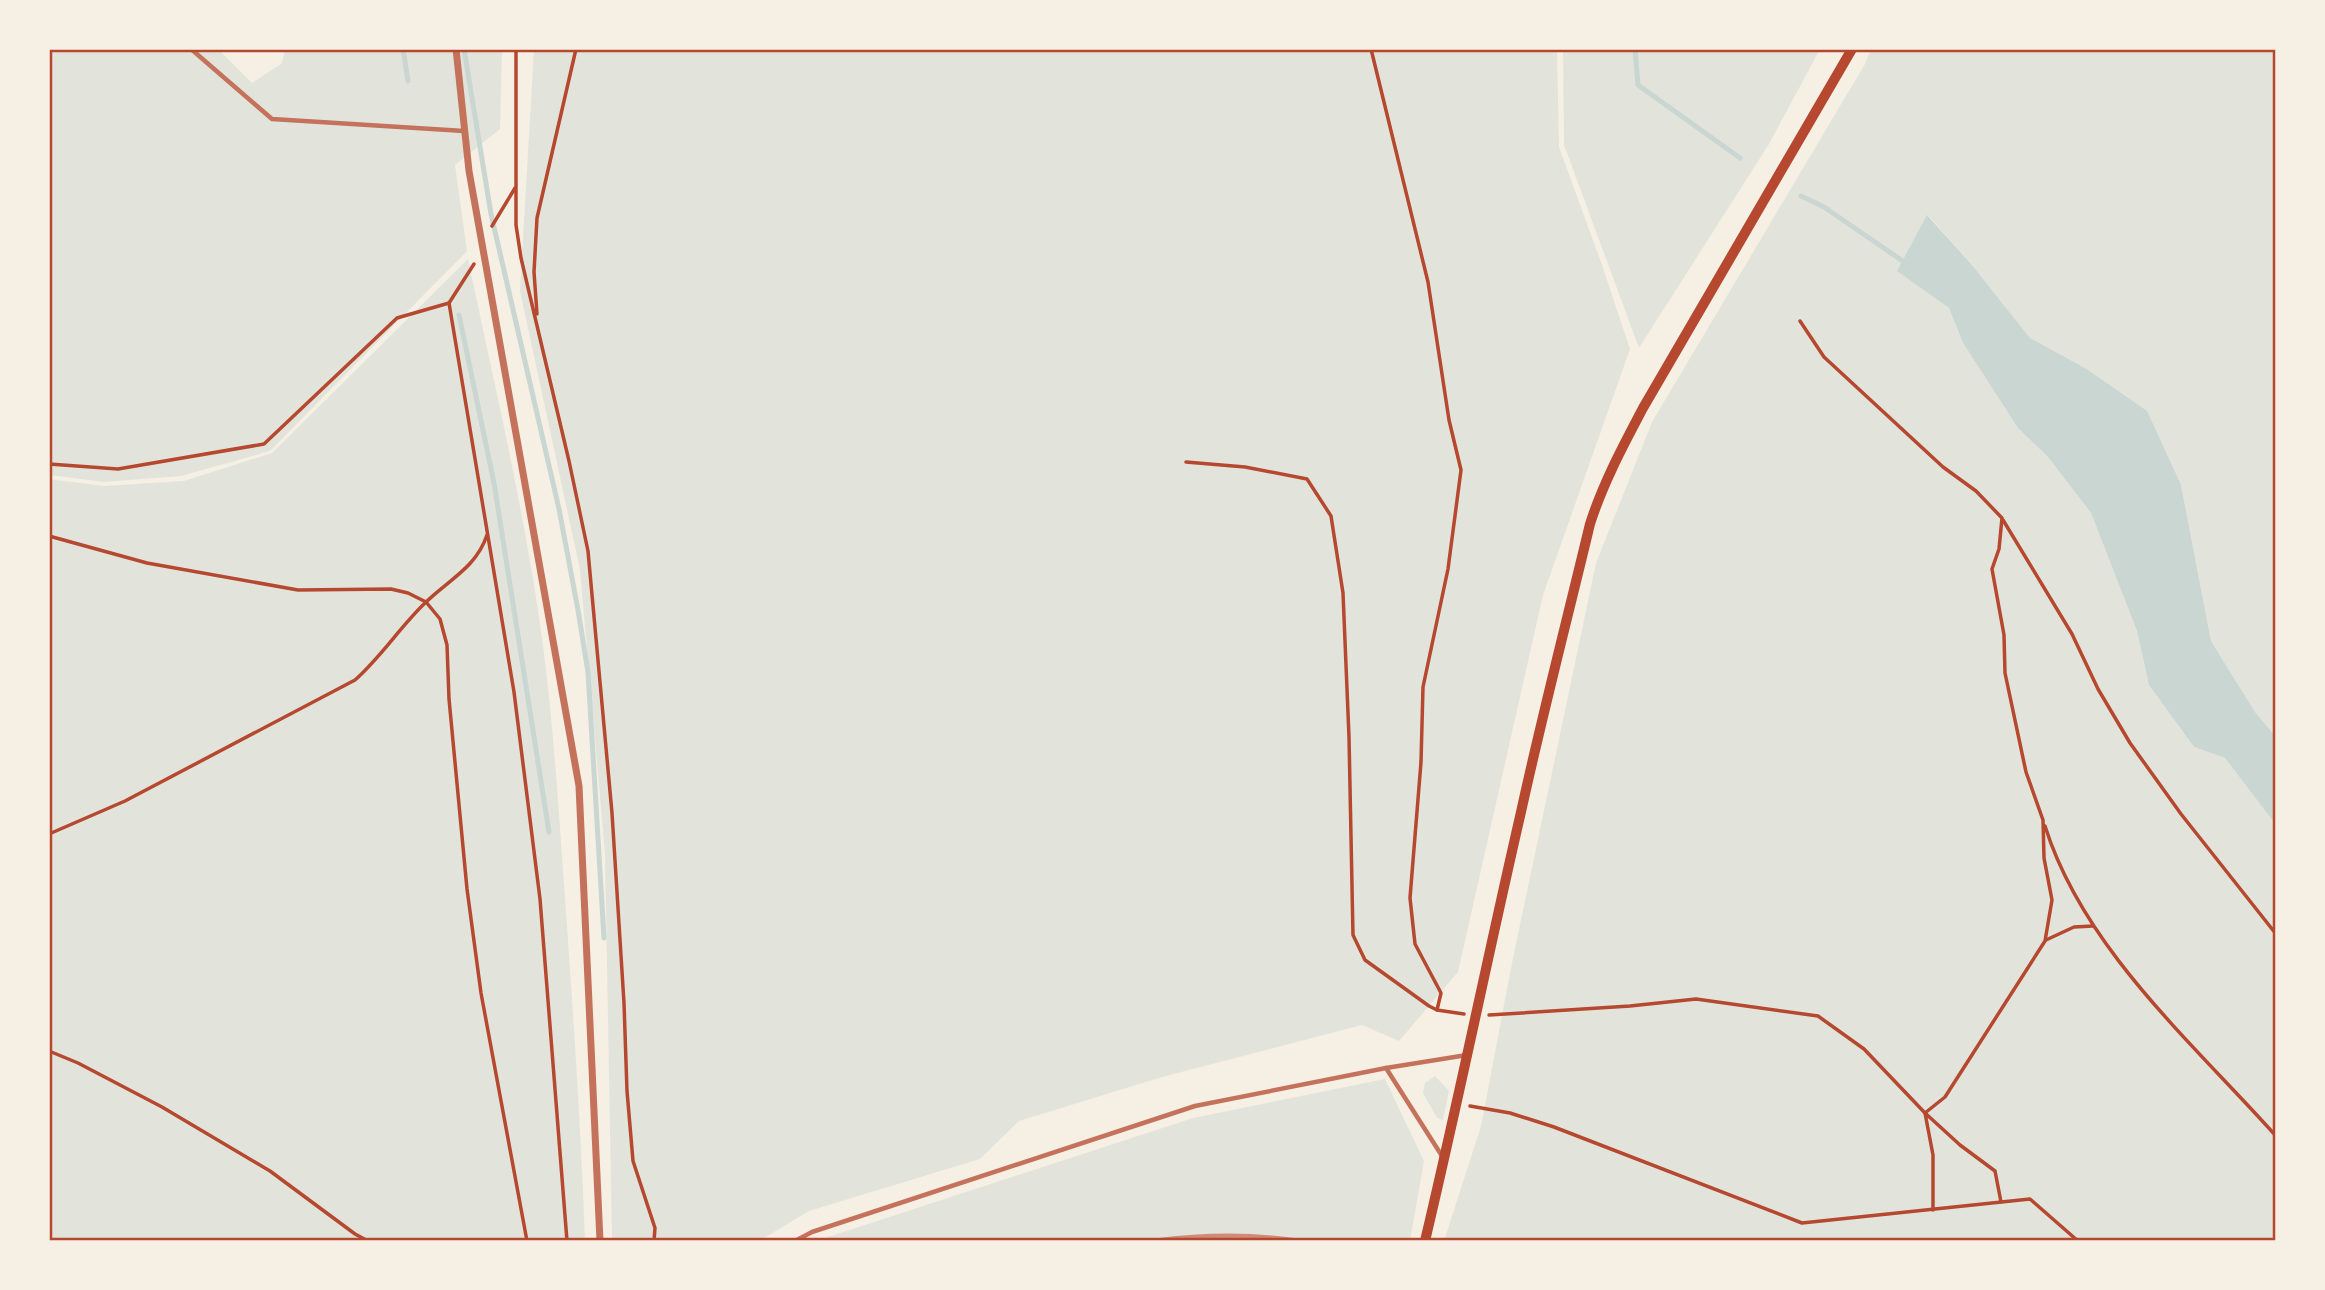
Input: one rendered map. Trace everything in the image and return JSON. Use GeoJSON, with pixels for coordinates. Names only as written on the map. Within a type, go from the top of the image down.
{"type":"FeatureCollection","features":[{"type":"Feature","properties":{"kind":"main road"},"geometry":{"type":"LineString","coordinates":[[1426,1237],[1458,1104],[1521,810],[1590,524],[1613,464],[1643,408],[1852,49]]}},
{"type":"Feature","properties":{"kind":"street"},"geometry":{"type":"LineString","coordinates":[[456,49],[469,171],[579,786],[600,1241]]}},
{"type":"Feature","properties":{"kind":"lane"},"geometry":{"type":"LineString","coordinates":[[191,49],[272,120],[465,131]]}},
{"type":"Feature","properties":{"kind":"lane"},"geometry":{"type":"LineString","coordinates":[[795,1241],[812,1232],[1195,1107],[1386,1068],[1467,1055]]}},
{"type":"Feature","properties":{"kind":"lane"},"geometry":{"type":"LineString","coordinates":[[1386,1068],[1443,1159]]}},
{"type":"Feature","properties":{"kind":"path"},"geometry":{"type":"LineString","coordinates":[[516,49],[516,225],[521,258],[588,551],[612,813],[633,1161],[655,1228],[654,1241]]}},
{"type":"Feature","properties":{"kind":"path"},"geometry":{"type":"LineString","coordinates":[[537,323],[534,272],[537,218],[576,49]]}},
{"type":"Feature","properties":{"kind":"path"},"geometry":{"type":"LineString","coordinates":[[1371,49],[1429,282],[1449,420],[1461,470],[1448,569],[1423,687],[1421,762],[1410,898],[1415,944],[1427,962],[1441,993],[1437,1010]]}},
{"type":"Feature","properties":{"kind":"path"},"geometry":{"type":"LineString","coordinates":[[49,464],[118,469],[264,444],[397,318],[449,303],[483,251],[492,223],[516,187]]}},
{"type":"Feature","properties":{"kind":"path"},"geometry":{"type":"LineString","coordinates":[[449,303],[514,692],[540,900],[567,1241]]}},
{"type":"Feature","properties":{"kind":"path"},"geometry":{"type":"LineString","coordinates":[[1800,321],[1824,356],[1943,467],[1976,491],[2002,518],[2072,635],[2098,689],[2130,743],[2181,814],[2276,934]]}},
{"type":"Feature","properties":{"kind":"path"},"geometry":{"type":"LineString","coordinates":[[1186,462],[1245,467],[1307,479],[1331,516],[1343,606],[1353,935],[1366,960],[1437,1010],[1475,1016],[1696,999],[1818,1016],[1864,1048],[1960,1145],[1995,1171],[2001,1202]]}},
{"type":"Feature","properties":{"kind":"path"},"geometry":{"type":"LineString","coordinates":[[2002,518],[1999,549],[1992,569],[2004,635],[2005,673],[2026,772],[2059,863],[2083,913],[2117,958],[2173,1024],[2276,1136]]}},
{"type":"Feature","properties":{"kind":"path"},"geometry":{"type":"LineString","coordinates":[[49,834],[125,801],[355,680],[372,665],[426,602],[474,562],[487,533]]}},
{"type":"Feature","properties":{"kind":"path"},"geometry":{"type":"LineString","coordinates":[[49,536],[147,563],[299,590],[391,589],[408,593],[426,602],[440,619],[447,645],[449,699],[476,961],[527,1241]]}},
{"type":"Feature","properties":{"kind":"path"},"geometry":{"type":"LineString","coordinates":[[1925,1112],[1945,1097],[2045,941],[2052,900],[2045,858],[2043,820]]}},
{"type":"Feature","properties":{"kind":"path"},"geometry":{"type":"LineString","coordinates":[[2045,941],[2074,927],[2093,926]]}},
{"type":"Feature","properties":{"kind":"path"},"geometry":{"type":"LineString","coordinates":[[49,1051],[78,1063],[162,1107],[270,1171],[368,1241]]}},
{"type":"Feature","properties":{"kind":"path"},"geometry":{"type":"LineString","coordinates":[[1458,1104],[1510,1113],[1554,1127],[1802,1223],[2030,1199],[2078,1241]]}},
{"type":"Feature","properties":{"kind":"path"},"geometry":{"type":"LineString","coordinates":[[1925,1112],[1933,1155],[1933,1210]]}},
{"type":"Feature","properties":{"kind":"shaded area"},"geometry":{"type":"Polygon","coordinates":[[[49,49],[218,49],[252,83],[282,63],[285,49],[502,49],[500,129],[455,165],[467,251],[270,451],[181,476],[104,482],[49,475],[49,49]]]}},
{"type":"Feature","properties":{"kind":"shaded area"},"geometry":{"type":"Polygon","coordinates":[[[534,49],[1557,49],[1559,147],[1630,349],[1543,595],[1458,972],[1399,1041],[1362,1025],[1162,1077],[1019,1121],[980,1159],[809,1211],[759,1241],[612,1241],[605,853],[580,570],[520,291],[534,49]]]}},
{"type":"Feature","properties":{"kind":"shaded area"},"geometry":{"type":"Polygon","coordinates":[[[1563,49],[1820,49],[1769,144],[1639,348],[1564,145],[1563,49]]]}},
{"type":"Feature","properties":{"kind":"shaded area"},"geometry":{"type":"Polygon","coordinates":[[[1871,49],[2276,49],[2276,737],[2255,712],[2211,641],[2181,485],[2085,368],[2030,338],[1928,215],[1898,271],[1949,308],[1963,343],[2018,428],[2048,457],[2091,513],[2137,631],[2149,685],[2194,747],[2225,758],[2276,825],[2276,1241],[1444,1241],[1481,1126],[1512,963],[1596,563],[1652,422],[1865,64],[1871,49]]]}},
{"type":"Feature","properties":{"kind":"shaded area"},"geometry":{"type":"Polygon","coordinates":[[[1927,215],[1972,265],[2030,338],[2085,368],[2147,411],[2181,485],[2211,641],[2255,712],[2276,737],[2276,825],[2225,758],[2194,747],[2149,685],[2137,631],[2091,513],[2048,457],[2018,428],[1963,343],[1949,308],[1897,271],[1927,215]]]}},
{"type":"Feature","properties":{"kind":"shaded area"},"geometry":{"type":"Polygon","coordinates":[[[468,259],[515,482],[544,652],[565,897],[585,1241],[49,1241],[49,479],[104,486],[184,481],[272,453],[468,259]]]}},
{"type":"Feature","properties":{"kind":"shaded area"},"geometry":{"type":"Polygon","coordinates":[[[1435,1076],[1449,1091],[1443,1120],[1437,1118],[1423,1093],[1425,1083],[1435,1076]]]}},
{"type":"Feature","properties":{"kind":"shaded area"},"geometry":{"type":"Polygon","coordinates":[[[1385,1079],[1424,1161],[1410,1241],[816,1241],[1193,1118],[1385,1079]]]}},
{"type":"Feature","properties":{"kind":"waterway"},"geometry":{"type":"LineString","coordinates":[[403,49],[408,81]]}},
{"type":"Feature","properties":{"kind":"waterway"},"geometry":{"type":"LineString","coordinates":[[464,49],[491,214],[559,509],[588,672],[604,938]]}},
{"type":"Feature","properties":{"kind":"waterway"},"geometry":{"type":"LineString","coordinates":[[1635,49],[1638,85],[1740,158]]}},
{"type":"Feature","properties":{"kind":"waterway"},"geometry":{"type":"LineString","coordinates":[[1801,196],[1824,207],[1907,264]]}},
{"type":"Feature","properties":{"kind":"waterway"},"geometry":{"type":"LineString","coordinates":[[459,315],[494,483],[549,832]]}},
{"type":"Feature","properties":{"kind":"railway"},"geometry":{"type":"LineString","coordinates":[[1155,1241],[1226,1236],[1298,1241]]}}]}
